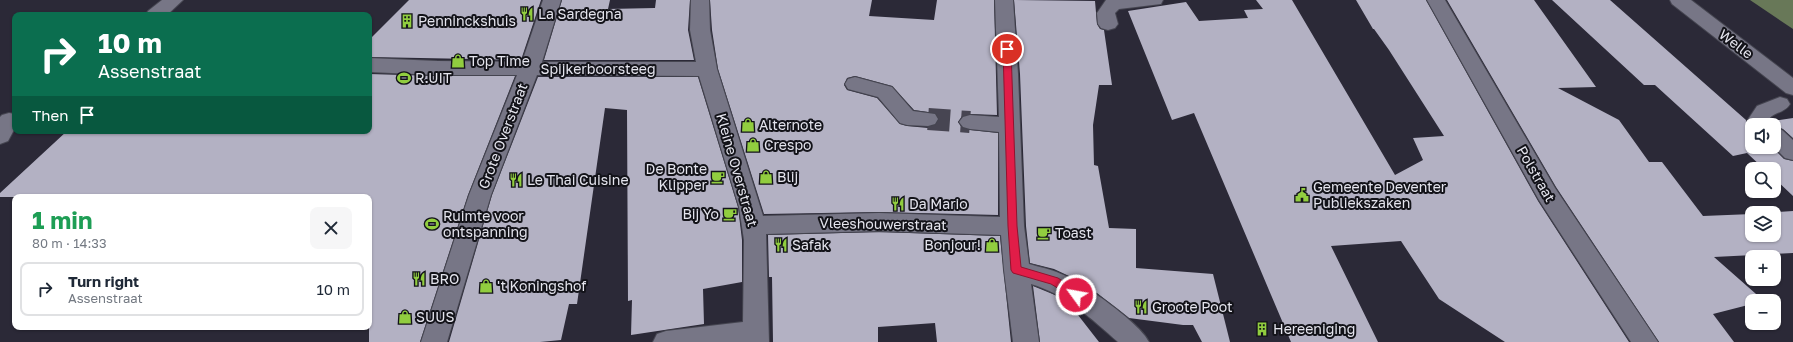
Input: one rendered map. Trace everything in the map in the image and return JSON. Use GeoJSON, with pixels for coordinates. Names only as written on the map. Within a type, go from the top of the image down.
{"type":"FeatureCollection","features":[{"type":"Feature","properties":{"kind":"street"},"geometry":{"type":"LineString","coordinates":[[159,12],[174,0]]}},
{"type":"Feature","properties":{"kind":"street","name":"Grote Overstraat"},"geometry":{"type":"LineString","coordinates":[[434,342],[480,195],[529,68],[552,0]]}},
{"type":"Feature","properties":{"kind":"street","name":"Kleine Overstraat"},"geometry":{"type":"LineString","coordinates":[[700,0],[700,30],[707,69],[731,141],[754,225],[756,240],[756,336]]}},
{"type":"Feature","properties":{"kind":"street"},"geometry":{"type":"LineString","coordinates":[[1004,0],[1008,74],[1012,226],[1016,270],[1026,342]]}},
{"type":"Feature","properties":{"kind":"street"},"geometry":{"type":"LineString","coordinates":[[1108,24],[1106,13],[1113,4],[1154,0]]}},
{"type":"Feature","properties":{"kind":"street","name":"Polstraat"},"geometry":{"type":"LineString","coordinates":[[1436,0],[1547,194],[1645,342]]}},
{"type":"Feature","properties":{"kind":"street","name":"Welle"},"geometry":{"type":"LineString","coordinates":[[1679,0],[1793,88]]}},
{"type":"Feature","properties":{"kind":"street","name":"Spijkerboorsteeg"},"geometry":{"type":"LineString","coordinates":[[372,65],[707,69]]}},
{"type":"Feature","properties":{"kind":"street"},"geometry":{"type":"LineString","coordinates":[[855,84],[885,92],[907,118],[928,120]]}},
{"type":"Feature","properties":{"kind":"street"},"geometry":{"type":"LineString","coordinates":[[1759,118],[1764,111],[1780,104]]}},
{"type":"Feature","properties":{"kind":"street"},"geometry":{"type":"LineString","coordinates":[[970,122],[1009,125]]}},
{"type":"Feature","properties":{"kind":"street"},"geometry":{"type":"LineString","coordinates":[[1781,141],[1793,152]]}},
{"type":"Feature","properties":{"kind":"street","name":"Vleeshouwerstraat"},"geometry":{"type":"LineString","coordinates":[[754,225],[879,222],[1012,226]]}},
{"type":"Feature","properties":{"kind":"street"},"geometry":{"type":"LineString","coordinates":[[1016,270],[1054,281],[1098,309],[1136,342]]}},
{"type":"Feature","properties":{"kind":"street"},"geometry":{"type":"LineString","coordinates":[[666,342],[756,336]]}},
{"type":"Feature","properties":{"kind":"shaded area"},"geometry":{"type":"Polygon","coordinates":[[[1750,0],[1793,0],[1793,29],[1750,0]]]}},
{"type":"Feature","properties":{"kind":"building"},"geometry":{"type":"Polygon","coordinates":[[[409,0],[541,0],[521,60],[372,57],[372,37],[409,0]]]}},
{"type":"Feature","properties":{"kind":"building"},"geometry":{"type":"Polygon","coordinates":[[[562,0],[610,0],[608,9],[655,8],[656,0],[690,0],[688,30],[694,60],[544,60],[562,0]]]}},
{"type":"Feature","properties":{"kind":"building"},"geometry":{"type":"Polygon","coordinates":[[[710,0],[872,0],[869,16],[934,20],[937,0],[994,0],[997,115],[970,114],[962,116],[958,122],[962,128],[998,133],[998,215],[879,212],[764,214],[718,69],[712,30],[710,0]],[[855,76],[847,78],[844,85],[847,90],[877,98],[900,124],[928,128],[935,125],[939,120],[935,113],[914,110],[892,86],[855,76]]]}},
{"type":"Feature","properties":{"kind":"building"},"geometry":{"type":"Polygon","coordinates":[[[1014,0],[1095,1],[1097,24],[1100,29],[1104,30],[1112,85],[1099,85],[1093,125],[1094,165],[1098,166],[1109,228],[1136,229],[1136,268],[1213,274],[1230,342],[1202,342],[1193,325],[1129,318],[1097,293],[1071,277],[1054,269],[1030,263],[1026,226],[1020,74],[1014,0]]]}},
{"type":"Feature","properties":{"kind":"building"},"geometry":{"type":"Polygon","coordinates":[[[1256,0],[1292,0],[1395,175],[1423,160],[1413,138],[1444,136],[1389,50],[1373,29],[1356,0],[1426,0],[1538,201],[1629,342],[1505,342],[1439,299],[1401,241],[1331,246],[1378,342],[1291,342],[1194,113],[1172,120],[1128,11],[1186,2],[1199,21],[1248,18],[1244,10],[1263,9],[1256,0]]]}},
{"type":"Feature","properties":{"kind":"building"},"geometry":{"type":"Polygon","coordinates":[[[1447,0],[1534,0],[1596,87],[1558,88],[1619,120],[1649,162],[1662,162],[1703,216],[1745,214],[1745,242],[1781,242],[1781,212],[1793,211],[1793,253],[1781,254],[1781,250],[1745,250],[1745,255],[1714,257],[1745,284],[1745,286],[1756,294],[1745,294],[1745,306],[1713,314],[1734,342],[1659,342],[1556,187],[1447,0]]]}},
{"type":"Feature","properties":{"kind":"building"},"geometry":{"type":"Polygon","coordinates":[[[1552,0],[1610,0],[1745,119],[1745,153],[1733,156],[1655,85],[1644,85],[1552,0]]]}},
{"type":"Feature","properties":{"kind":"building"},"geometry":{"type":"Polygon","coordinates":[[[372,74],[515,76],[468,195],[420,342],[369,342],[369,330],[372,330],[372,194],[12,194],[12,197],[0,197],[0,193],[64,134],[372,134],[372,74]]]}},
{"type":"Feature","properties":{"kind":"building"},"geometry":{"type":"Polygon","coordinates":[[[538,77],[698,77],[738,207],[742,240],[742,282],[703,289],[704,324],[631,335],[632,300],[628,301],[627,110],[605,108],[577,304],[569,304],[561,340],[540,342],[449,342],[492,195],[538,77]]]}},
{"type":"Feature","properties":{"kind":"building"},"geometry":{"type":"Polygon","coordinates":[[[1793,118],[1793,138],[1781,128],[1781,120],[1793,118]]]}},
{"type":"Feature","properties":{"kind":"building"},"geometry":{"type":"Polygon","coordinates":[[[1748,154],[1779,154],[1784,159],[1793,161],[1793,196],[1781,185],[1781,162],[1757,162],[1748,154]]]}},
{"type":"Feature","properties":{"kind":"building"},"geometry":{"type":"Polygon","coordinates":[[[879,232],[1000,236],[1011,342],[937,342],[935,323],[878,327],[878,342],[773,342],[772,277],[769,277],[768,235],[879,232]]]}},
{"type":"Feature","properties":{"kind":"building"},"geometry":{"type":"Polygon","coordinates":[[[1033,286],[1055,295],[1071,306],[1099,342],[1040,342],[1033,286]]]}},
{"type":"Feature","properties":{"kind":"tunnel"},"geometry":{"type":"LineString","coordinates":[[928,119],[970,122]]}},
{"type":"Feature","properties":{"kind":"place","name":"La Sardegna"},"geometry":{"type":"Point","coordinates":[527,14]}},
{"type":"Feature","properties":{"kind":"place","name":"Penninckshuis"},"geometry":{"type":"Point","coordinates":[407,21]}},
{"type":"Feature","properties":{"kind":"place","name":"Top Time"},"geometry":{"type":"Point","coordinates":[458,61]}},
{"type":"Feature","properties":{"kind":"place","name":"R.UIT"},"geometry":{"type":"Point","coordinates":[404,78]}},
{"type":"Feature","properties":{"kind":"place","name":"Alternote"},"geometry":{"type":"Point","coordinates":[748,125]}},
{"type":"Feature","properties":{"kind":"place","name":"Crespo"},"geometry":{"type":"Point","coordinates":[753,145]}},
{"type":"Feature","properties":{"kind":"place","name":"De Bonte Klipper"},"geometry":{"type":"Point","coordinates":[718,177]}},
{"type":"Feature","properties":{"kind":"place","name":"Blij"},"geometry":{"type":"Point","coordinates":[766,177]}},
{"type":"Feature","properties":{"kind":"place","name":"Le Thai Cuisine"},"geometry":{"type":"Point","coordinates":[516,180]}},
{"type":"Feature","properties":{"kind":"place","name":"Gemeente Deventer Publiekszaken"},"geometry":{"type":"Point","coordinates":[1302,195]}},
{"type":"Feature","properties":{"kind":"place","name":"Da Mario"},"geometry":{"type":"Point","coordinates":[898,204]}},
{"type":"Feature","properties":{"kind":"place","name":"Bij Yo"},"geometry":{"type":"Point","coordinates":[730,214]}},
{"type":"Feature","properties":{"kind":"place","name":"Ruimte voor ontspanning"},"geometry":{"type":"Point","coordinates":[432,224]}},
{"type":"Feature","properties":{"kind":"place","name":"Toast"},"geometry":{"type":"Point","coordinates":[1044,233]}},
{"type":"Feature","properties":{"kind":"place","name":"Safak"},"geometry":{"type":"Point","coordinates":[781,245]}},
{"type":"Feature","properties":{"kind":"place","name":"Bonjour!"},"geometry":{"type":"Point","coordinates":[992,245]}},
{"type":"Feature","properties":{"kind":"place","name":"BRO"},"geometry":{"type":"Point","coordinates":[419,279]}},
{"type":"Feature","properties":{"kind":"place","name":"'t Koningshof"},"geometry":{"type":"Point","coordinates":[486,286]}},
{"type":"Feature","properties":{"kind":"place","name":"Groote Poot"},"geometry":{"type":"Point","coordinates":[1141,307]}},
{"type":"Feature","properties":{"kind":"place","name":"SUUS"},"geometry":{"type":"Point","coordinates":[405,317]}},
{"type":"Feature","properties":{"kind":"place","name":"Hereeniging"},"geometry":{"type":"Point","coordinates":[1262,329]}},
{"type":"Feature","properties":{"kind":"route"},"geometry":{"type":"LineString","coordinates":[[1007,49],[1012,226],[1016,270],[1054,281],[1076,295]]}}]}
